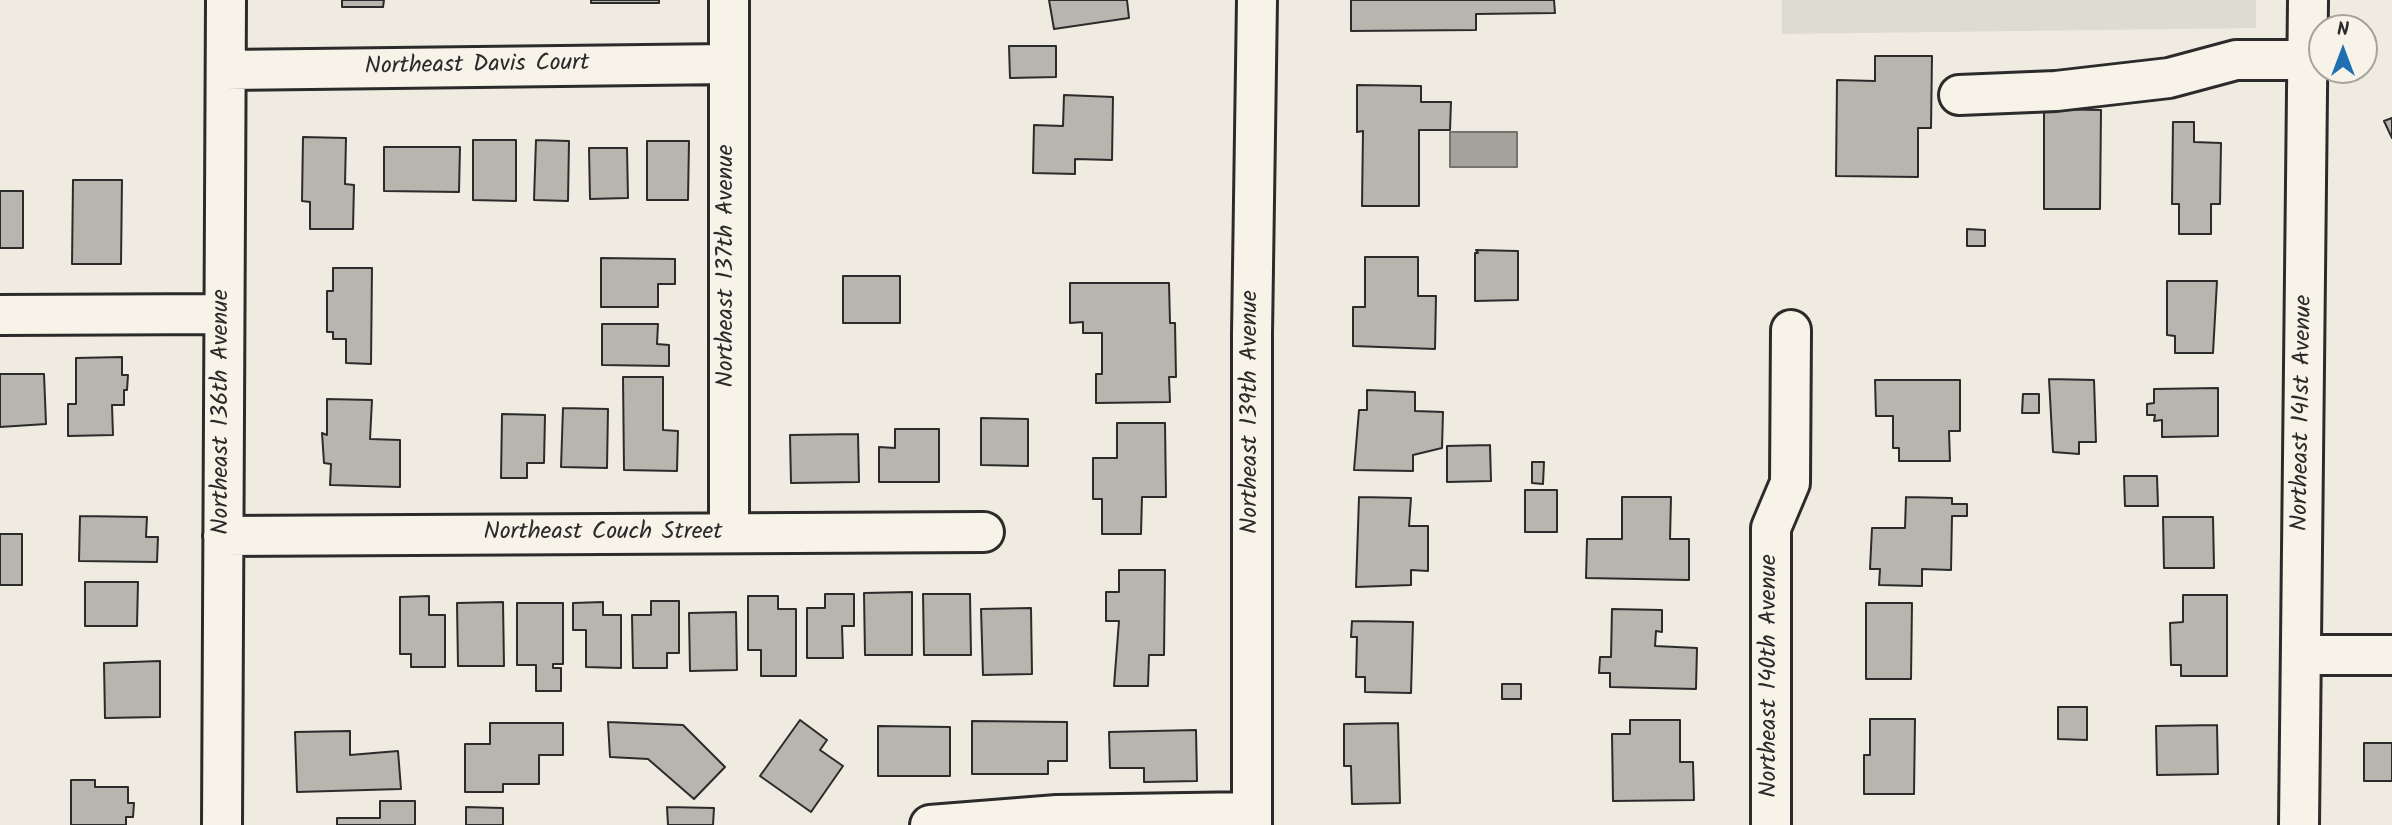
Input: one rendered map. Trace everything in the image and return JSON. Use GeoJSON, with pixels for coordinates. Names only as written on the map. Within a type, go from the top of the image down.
{"type":"FeatureCollection","features":[{"type":"Feature","properties":{"kind":"street","name":"Northeast 136th Avenue"},"geometry":{"type":"LineString","coordinates":[[222,825],[226,0]]}},
{"type":"Feature","properties":{"kind":"street","name":"Northeast 137th Avenue"},"geometry":{"type":"LineString","coordinates":[[729,0],[729,533]]}},
{"type":"Feature","properties":{"kind":"street","name":"Northeast 139th Avenue"},"geometry":{"type":"LineString","coordinates":[[1252,818],[1252,334],[1257,0]]}},
{"type":"Feature","properties":{"kind":"street","name":"Northeast 141st Avenue"},"geometry":{"type":"LineString","coordinates":[[2299,825],[2308,0]]}},
{"type":"Feature","properties":{"kind":"street"},"geometry":{"type":"LineString","coordinates":[[1959,95],[2056,91],[2169,78],[2236,60],[2307,60]]}},
{"type":"Feature","properties":{"kind":"street","name":"Northeast Davis Court"},"geometry":{"type":"LineString","coordinates":[[226,70],[728,64]]}},
{"type":"Feature","properties":{"kind":"street"},"geometry":{"type":"LineString","coordinates":[[0,315],[223,314]]}},
{"type":"Feature","properties":{"kind":"street","name":"Northeast 140th Avenue"},"geometry":{"type":"LineString","coordinates":[[1771,825],[1771,528],[1790,483],[1791,349]]}},
{"type":"Feature","properties":{"kind":"street","name":"Northeast Couch Street"},"geometry":{"type":"LineString","coordinates":[[223,536],[984,532]]}},
{"type":"Feature","properties":{"kind":"street"},"geometry":{"type":"LineString","coordinates":[[2301,655],[2392,655]]}},
{"type":"Feature","properties":{"kind":"street"},"geometry":{"type":"LineString","coordinates":[[930,825],[1057,815],[1252,818]]}},
{"type":"Feature","properties":{"kind":"shaded area"},"geometry":{"type":"Polygon","coordinates":[[[1782,0],[2256,0],[2256,28],[1782,34],[1782,0]]]}},
{"type":"Feature","properties":{"kind":"shaded area"},"geometry":{"type":"Polygon","coordinates":[[[1450,132],[1517,132],[1517,167],[1450,167],[1450,132]]]}},
{"type":"Feature","properties":{"kind":"building"},"geometry":{"type":"Polygon","coordinates":[[[342,0],[384,0],[383,7],[342,7],[342,0]]]}},
{"type":"Feature","properties":{"kind":"building"},"geometry":{"type":"Polygon","coordinates":[[[591,0],[659,0],[659,3],[591,3],[591,0]]]}},
{"type":"Feature","properties":{"kind":"building"},"geometry":{"type":"Polygon","coordinates":[[[1049,0],[1127,0],[1129,18],[1054,29],[1049,0]]]}},
{"type":"Feature","properties":{"kind":"building"},"geometry":{"type":"Polygon","coordinates":[[[1351,0],[1554,0],[1555,13],[1476,14],[1476,30],[1351,31],[1351,0]]]}},
{"type":"Feature","properties":{"kind":"building"},"geometry":{"type":"Polygon","coordinates":[[[1009,46],[1056,46],[1056,77],[1010,78],[1009,46]]]}},
{"type":"Feature","properties":{"kind":"building"},"geometry":{"type":"Polygon","coordinates":[[[1875,56],[1932,56],[1931,128],[1918,128],[1918,177],[1836,176],[1837,80],[1875,81],[1875,56]]]}},
{"type":"Feature","properties":{"kind":"building"},"geometry":{"type":"Polygon","coordinates":[[[1357,85],[1421,86],[1421,102],[1451,102],[1450,130],[1419,130],[1419,206],[1362,206],[1363,131],[1357,132],[1357,85]]]}},
{"type":"Feature","properties":{"kind":"building"},"geometry":{"type":"Polygon","coordinates":[[[1064,95],[1113,97],[1112,160],[1075,159],[1075,174],[1033,173],[1034,125],[1063,126],[1064,95]]]}},
{"type":"Feature","properties":{"kind":"building"},"geometry":{"type":"Polygon","coordinates":[[[2044,109],[2101,110],[2100,209],[2044,209],[2044,109]]]}},
{"type":"Feature","properties":{"kind":"building"},"geometry":{"type":"Polygon","coordinates":[[[2392,118],[2392,138],[2384,121],[2392,118]]]}},
{"type":"Feature","properties":{"kind":"building"},"geometry":{"type":"Polygon","coordinates":[[[2173,122],[2194,122],[2194,142],[2221,143],[2220,204],[2211,204],[2211,234],[2179,234],[2179,204],[2172,204],[2173,122]]]}},
{"type":"Feature","properties":{"kind":"building"},"geometry":{"type":"Polygon","coordinates":[[[303,137],[346,138],[345,184],[354,185],[353,229],[310,229],[310,202],[302,201],[303,137]]]}},
{"type":"Feature","properties":{"kind":"building"},"geometry":{"type":"Polygon","coordinates":[[[473,140],[516,140],[516,201],[473,200],[473,140]]]}},
{"type":"Feature","properties":{"kind":"building"},"geometry":{"type":"Polygon","coordinates":[[[536,140],[569,141],[568,201],[534,200],[536,140]]]}},
{"type":"Feature","properties":{"kind":"building"},"geometry":{"type":"Polygon","coordinates":[[[647,141],[689,141],[688,200],[647,200],[647,141]]]}},
{"type":"Feature","properties":{"kind":"building"},"geometry":{"type":"Polygon","coordinates":[[[384,147],[460,147],[459,192],[384,191],[384,147]]]}},
{"type":"Feature","properties":{"kind":"building"},"geometry":{"type":"Polygon","coordinates":[[[589,148],[627,148],[628,198],[590,199],[589,148]]]}},
{"type":"Feature","properties":{"kind":"building"},"geometry":{"type":"Polygon","coordinates":[[[73,180],[122,180],[121,264],[72,264],[73,180]]]}},
{"type":"Feature","properties":{"kind":"building"},"geometry":{"type":"Polygon","coordinates":[[[0,191],[23,191],[23,248],[0,248],[0,191]]]}},
{"type":"Feature","properties":{"kind":"building"},"geometry":{"type":"Polygon","coordinates":[[[1967,229],[1985,230],[1985,246],[1967,246],[1967,229]]]}},
{"type":"Feature","properties":{"kind":"building"},"geometry":{"type":"Polygon","coordinates":[[[1476,250],[1518,251],[1518,300],[1475,301],[1476,250]]]}},
{"type":"Feature","properties":{"kind":"building"},"geometry":{"type":"Polygon","coordinates":[[[1365,257],[1418,257],[1418,296],[1436,296],[1435,349],[1353,346],[1353,307],[1365,307],[1365,257]]]}},
{"type":"Feature","properties":{"kind":"building"},"geometry":{"type":"Polygon","coordinates":[[[601,258],[675,259],[675,284],[658,284],[658,307],[601,307],[601,258]]]}},
{"type":"Feature","properties":{"kind":"building"},"geometry":{"type":"Polygon","coordinates":[[[333,268],[372,268],[371,364],[346,363],[346,339],[333,339],[333,332],[327,332],[327,291],[333,291],[333,268]]]}},
{"type":"Feature","properties":{"kind":"building"},"geometry":{"type":"Polygon","coordinates":[[[843,276],[900,276],[900,323],[843,323],[843,276]]]}},
{"type":"Feature","properties":{"kind":"building"},"geometry":{"type":"Polygon","coordinates":[[[2167,281],[2217,281],[2213,353],[2175,353],[2175,336],[2167,335],[2167,281]]]}},
{"type":"Feature","properties":{"kind":"building"},"geometry":{"type":"Polygon","coordinates":[[[1070,283],[1169,283],[1170,323],[1175,323],[1176,377],[1169,377],[1170,402],[1096,403],[1096,374],[1102,374],[1102,333],[1083,333],[1083,322],[1070,323],[1070,283]]]}},
{"type":"Feature","properties":{"kind":"building"},"geometry":{"type":"Polygon","coordinates":[[[602,324],[658,324],[657,344],[669,345],[669,366],[602,365],[602,324]]]}},
{"type":"Feature","properties":{"kind":"building"},"geometry":{"type":"Polygon","coordinates":[[[122,357],[122,375],[128,375],[127,390],[124,390],[124,405],[112,405],[113,435],[68,436],[68,404],[76,404],[76,358],[122,357]]]}},
{"type":"Feature","properties":{"kind":"building"},"geometry":{"type":"Polygon","coordinates":[[[0,374],[44,374],[46,424],[0,427],[0,374]]]}},
{"type":"Feature","properties":{"kind":"building"},"geometry":{"type":"Polygon","coordinates":[[[623,377],[663,377],[663,430],[678,431],[677,471],[624,470],[623,377]]]}},
{"type":"Feature","properties":{"kind":"building"},"geometry":{"type":"Polygon","coordinates":[[[2049,379],[2094,380],[2096,442],[2079,442],[2079,454],[2053,452],[2049,379]]]}},
{"type":"Feature","properties":{"kind":"building"},"geometry":{"type":"Polygon","coordinates":[[[1875,380],[1960,380],[1960,431],[1949,431],[1950,461],[1899,461],[1899,448],[1893,448],[1893,416],[1876,416],[1875,380]]]}},
{"type":"Feature","properties":{"kind":"building"},"geometry":{"type":"Polygon","coordinates":[[[2218,388],[2218,436],[2162,437],[2162,420],[2154,421],[2155,415],[2147,415],[2147,404],[2154,403],[2154,389],[2218,388]]]}},
{"type":"Feature","properties":{"kind":"building"},"geometry":{"type":"Polygon","coordinates":[[[1367,390],[1415,392],[1415,411],[1443,412],[1442,448],[1413,455],[1413,471],[1354,470],[1359,410],[1367,410],[1367,390]]]}},
{"type":"Feature","properties":{"kind":"building"},"geometry":{"type":"Polygon","coordinates":[[[2023,394],[2039,394],[2039,413],[2022,413],[2023,394]]]}},
{"type":"Feature","properties":{"kind":"building"},"geometry":{"type":"Polygon","coordinates":[[[327,399],[372,400],[370,439],[400,440],[400,487],[330,485],[331,464],[324,463],[322,433],[327,435],[327,399]]]}},
{"type":"Feature","properties":{"kind":"building"},"geometry":{"type":"Polygon","coordinates":[[[563,408],[608,409],[607,468],[561,467],[563,408]]]}},
{"type":"Feature","properties":{"kind":"building"},"geometry":{"type":"Polygon","coordinates":[[[502,414],[545,415],[544,463],[527,463],[527,478],[501,478],[502,414]]]}},
{"type":"Feature","properties":{"kind":"building"},"geometry":{"type":"Polygon","coordinates":[[[981,418],[1028,419],[1028,466],[981,465],[981,418]]]}},
{"type":"Feature","properties":{"kind":"building"},"geometry":{"type":"Polygon","coordinates":[[[1117,423],[1165,423],[1166,497],[1142,497],[1141,534],[1102,534],[1102,499],[1093,499],[1093,458],[1117,458],[1117,423]]]}},
{"type":"Feature","properties":{"kind":"building"},"geometry":{"type":"Polygon","coordinates":[[[895,429],[939,429],[939,482],[879,482],[879,447],[895,448],[895,429]]]}},
{"type":"Feature","properties":{"kind":"building"},"geometry":{"type":"Polygon","coordinates":[[[858,434],[859,482],[791,483],[790,435],[858,434]]]}},
{"type":"Feature","properties":{"kind":"building"},"geometry":{"type":"Polygon","coordinates":[[[1490,445],[1491,481],[1447,482],[1447,446],[1490,445]]]}},
{"type":"Feature","properties":{"kind":"building"},"geometry":{"type":"Polygon","coordinates":[[[1532,462],[1544,462],[1543,484],[1532,483],[1532,462]]]}},
{"type":"Feature","properties":{"kind":"building"},"geometry":{"type":"Polygon","coordinates":[[[2124,476],[2157,476],[2158,506],[2125,506],[2124,476]]]}},
{"type":"Feature","properties":{"kind":"building"},"geometry":{"type":"Polygon","coordinates":[[[1525,490],[1557,490],[1557,532],[1525,532],[1525,490]]]}},
{"type":"Feature","properties":{"kind":"building"},"geometry":{"type":"Polygon","coordinates":[[[1359,497],[1411,498],[1409,526],[1428,526],[1428,571],[1411,570],[1411,585],[1356,587],[1359,497]]]}},
{"type":"Feature","properties":{"kind":"building"},"geometry":{"type":"Polygon","coordinates":[[[1622,497],[1671,497],[1670,539],[1689,539],[1689,580],[1586,578],[1587,539],[1622,539],[1622,497]]]}},
{"type":"Feature","properties":{"kind":"building"},"geometry":{"type":"Polygon","coordinates":[[[1906,497],[1952,498],[1952,504],[1967,504],[1967,516],[1952,516],[1951,570],[1922,569],[1922,586],[1879,585],[1880,569],[1870,569],[1872,528],[1905,528],[1906,497]]]}},
{"type":"Feature","properties":{"kind":"building"},"geometry":{"type":"Polygon","coordinates":[[[80,516],[147,517],[146,537],[158,537],[157,562],[79,561],[80,516]]]}},
{"type":"Feature","properties":{"kind":"building"},"geometry":{"type":"Polygon","coordinates":[[[2163,517],[2213,517],[2214,568],[2164,568],[2163,517]]]}},
{"type":"Feature","properties":{"kind":"building"},"geometry":{"type":"Polygon","coordinates":[[[0,534],[22,534],[22,585],[0,585],[0,534]]]}},
{"type":"Feature","properties":{"kind":"building"},"geometry":{"type":"Polygon","coordinates":[[[1119,570],[1165,570],[1164,655],[1149,655],[1148,686],[1114,686],[1119,621],[1106,621],[1106,592],[1119,592],[1119,570]]]}},
{"type":"Feature","properties":{"kind":"building"},"geometry":{"type":"Polygon","coordinates":[[[85,582],[138,582],[137,626],[85,626],[85,582]]]}},
{"type":"Feature","properties":{"kind":"building"},"geometry":{"type":"Polygon","coordinates":[[[912,592],[912,655],[865,655],[864,593],[912,592]]]}},
{"type":"Feature","properties":{"kind":"building"},"geometry":{"type":"Polygon","coordinates":[[[825,594],[854,594],[854,626],[842,626],[843,658],[807,658],[807,608],[825,608],[825,594]]]}},
{"type":"Feature","properties":{"kind":"building"},"geometry":{"type":"Polygon","coordinates":[[[923,594],[970,594],[971,655],[924,655],[923,594]]]}},
{"type":"Feature","properties":{"kind":"building"},"geometry":{"type":"Polygon","coordinates":[[[2183,595],[2227,595],[2227,676],[2181,676],[2181,665],[2171,665],[2170,623],[2183,622],[2183,595]]]}},
{"type":"Feature","properties":{"kind":"building"},"geometry":{"type":"Polygon","coordinates":[[[429,596],[429,615],[445,615],[445,667],[411,667],[411,654],[400,654],[400,597],[429,596]]]}},
{"type":"Feature","properties":{"kind":"building"},"geometry":{"type":"Polygon","coordinates":[[[748,596],[778,596],[778,609],[796,609],[796,676],[761,676],[761,650],[748,650],[748,596]]]}},
{"type":"Feature","properties":{"kind":"building"},"geometry":{"type":"Polygon","coordinates":[[[651,601],[679,601],[679,653],[667,653],[667,668],[633,668],[632,615],[651,615],[651,601]]]}},
{"type":"Feature","properties":{"kind":"building"},"geometry":{"type":"Polygon","coordinates":[[[503,602],[504,666],[458,666],[457,603],[503,602]]]}},
{"type":"Feature","properties":{"kind":"building"},"geometry":{"type":"Polygon","coordinates":[[[603,602],[603,615],[621,615],[621,668],[586,667],[586,630],[573,630],[573,603],[603,602]]]}},
{"type":"Feature","properties":{"kind":"building"},"geometry":{"type":"Polygon","coordinates":[[[517,603],[563,603],[563,664],[553,664],[553,668],[561,668],[561,691],[536,691],[536,665],[517,665],[517,603]]]}},
{"type":"Feature","properties":{"kind":"building"},"geometry":{"type":"Polygon","coordinates":[[[1866,603],[1912,603],[1911,679],[1866,679],[1866,603]]]}},
{"type":"Feature","properties":{"kind":"building"},"geometry":{"type":"Polygon","coordinates":[[[1031,608],[1032,674],[983,675],[981,609],[1031,608]]]}},
{"type":"Feature","properties":{"kind":"building"},"geometry":{"type":"Polygon","coordinates":[[[1612,609],[1662,610],[1662,632],[1656,631],[1655,646],[1697,648],[1696,689],[1610,687],[1610,673],[1599,673],[1600,657],[1611,657],[1612,609]]]}},
{"type":"Feature","properties":{"kind":"building"},"geometry":{"type":"Polygon","coordinates":[[[736,612],[737,670],[690,671],[689,613],[736,612]]]}},
{"type":"Feature","properties":{"kind":"building"},"geometry":{"type":"Polygon","coordinates":[[[1352,621],[1413,622],[1411,693],[1365,692],[1365,677],[1356,677],[1357,637],[1351,637],[1352,621]]]}},
{"type":"Feature","properties":{"kind":"building"},"geometry":{"type":"Polygon","coordinates":[[[160,661],[160,717],[105,718],[104,663],[160,661]]]}},
{"type":"Feature","properties":{"kind":"building"},"geometry":{"type":"Polygon","coordinates":[[[1502,684],[1521,684],[1521,699],[1502,699],[1502,684]]]}},
{"type":"Feature","properties":{"kind":"building"},"geometry":{"type":"Polygon","coordinates":[[[2058,707],[2087,707],[2087,740],[2058,739],[2058,707]]]}},
{"type":"Feature","properties":{"kind":"building"},"geometry":{"type":"Polygon","coordinates":[[[1870,719],[1915,719],[1914,794],[1864,794],[1864,755],[1870,755],[1870,719]]]}},
{"type":"Feature","properties":{"kind":"building"},"geometry":{"type":"Polygon","coordinates":[[[800,720],[827,740],[820,750],[843,766],[811,812],[760,776],[800,720]]]}},
{"type":"Feature","properties":{"kind":"building"},"geometry":{"type":"Polygon","coordinates":[[[1630,720],[1680,720],[1680,762],[1693,762],[1694,800],[1613,801],[1612,734],[1630,734],[1630,720]]]}},
{"type":"Feature","properties":{"kind":"building"},"geometry":{"type":"Polygon","coordinates":[[[972,721],[1067,722],[1067,761],[1048,761],[1048,774],[972,774],[972,721]]]}},
{"type":"Feature","properties":{"kind":"building"},"geometry":{"type":"Polygon","coordinates":[[[608,722],[683,725],[725,767],[694,799],[648,759],[610,757],[608,722]]]}},
{"type":"Feature","properties":{"kind":"building"},"geometry":{"type":"Polygon","coordinates":[[[490,723],[563,723],[563,755],[539,755],[539,784],[503,784],[503,792],[465,792],[465,744],[490,744],[490,723]]]}},
{"type":"Feature","properties":{"kind":"building"},"geometry":{"type":"Polygon","coordinates":[[[1398,723],[1400,803],[1352,804],[1351,766],[1344,766],[1344,724],[1398,723]]]}},
{"type":"Feature","properties":{"kind":"building"},"geometry":{"type":"Polygon","coordinates":[[[2217,725],[2218,774],[2157,775],[2156,726],[2217,725]]]}},
{"type":"Feature","properties":{"kind":"building"},"geometry":{"type":"Polygon","coordinates":[[[878,726],[950,727],[950,776],[878,776],[878,726]]]}},
{"type":"Feature","properties":{"kind":"building"},"geometry":{"type":"Polygon","coordinates":[[[1196,730],[1197,781],[1144,782],[1144,768],[1110,768],[1109,732],[1196,730]]]}},
{"type":"Feature","properties":{"kind":"building"},"geometry":{"type":"Polygon","coordinates":[[[350,731],[350,755],[398,751],[401,789],[297,792],[295,732],[350,731]]]}},
{"type":"Feature","properties":{"kind":"building"},"geometry":{"type":"Polygon","coordinates":[[[2364,743],[2392,743],[2392,781],[2364,781],[2364,743]]]}},
{"type":"Feature","properties":{"kind":"building"},"geometry":{"type":"Polygon","coordinates":[[[71,780],[95,780],[95,787],[128,787],[128,803],[134,803],[133,817],[126,817],[126,825],[71,825],[71,780]]]}},
{"type":"Feature","properties":{"kind":"building"},"geometry":{"type":"Polygon","coordinates":[[[380,801],[415,801],[415,825],[337,825],[337,818],[380,818],[380,801]]]}},
{"type":"Feature","properties":{"kind":"building"},"geometry":{"type":"Polygon","coordinates":[[[466,807],[503,808],[503,825],[466,825],[466,807]]]}},
{"type":"Feature","properties":{"kind":"building"},"geometry":{"type":"Polygon","coordinates":[[[667,807],[714,808],[713,825],[668,825],[667,807]]]}}]}
